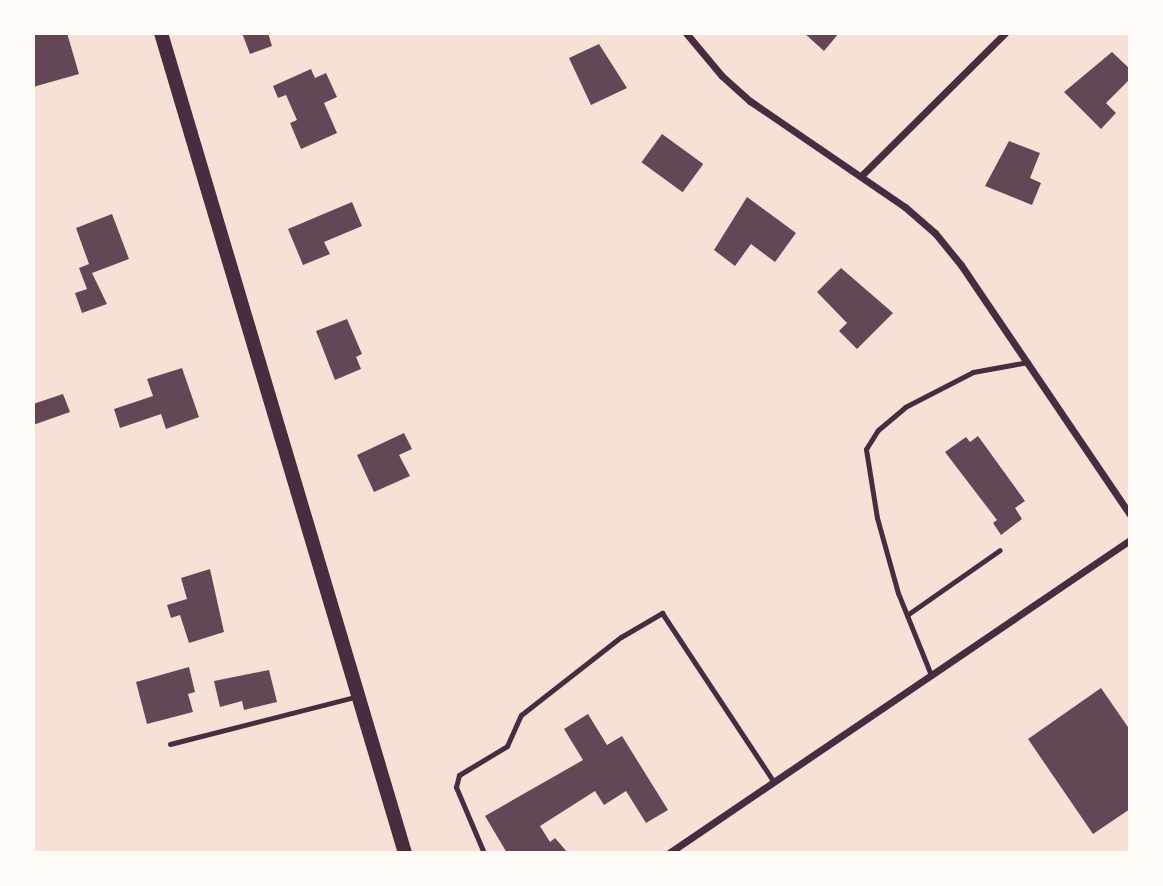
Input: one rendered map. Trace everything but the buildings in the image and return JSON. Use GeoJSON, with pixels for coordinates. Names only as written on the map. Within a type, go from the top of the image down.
{"type":"FeatureCollection","features":[{"type":"Feature","properties":{"kind":"main road"},"geometry":{"type":"LineString","coordinates":[[161,33],[405,853]]}},
{"type":"Feature","properties":{"kind":"street"},"geometry":{"type":"LineString","coordinates":[[686,33],[722,76],[750,101],[861,176],[934,233],[1028,362],[1130,515]]}},
{"type":"Feature","properties":{"kind":"street"},"geometry":{"type":"LineString","coordinates":[[861,176],[1004,33]]}},
{"type":"Feature","properties":{"kind":"street"},"geometry":{"type":"LineString","coordinates":[[670,853],[1130,540]]}},
{"type":"Feature","properties":{"kind":"lane"},"geometry":{"type":"LineString","coordinates":[[931,675],[907,615],[877,518],[866,449],[878,430],[905,407],[974,372],[1028,362]]}},
{"type":"Feature","properties":{"kind":"lane"},"geometry":{"type":"LineString","coordinates":[[907,615],[1000,550]]}},
{"type":"Feature","properties":{"kind":"lane"},"geometry":{"type":"LineString","coordinates":[[484,853],[456,787],[459,775],[507,746],[522,715],[621,637],[662,613],[774,782]]}},
{"type":"Feature","properties":{"kind":"lane"},"geometry":{"type":"LineString","coordinates":[[170,744],[358,696]]}}]}
